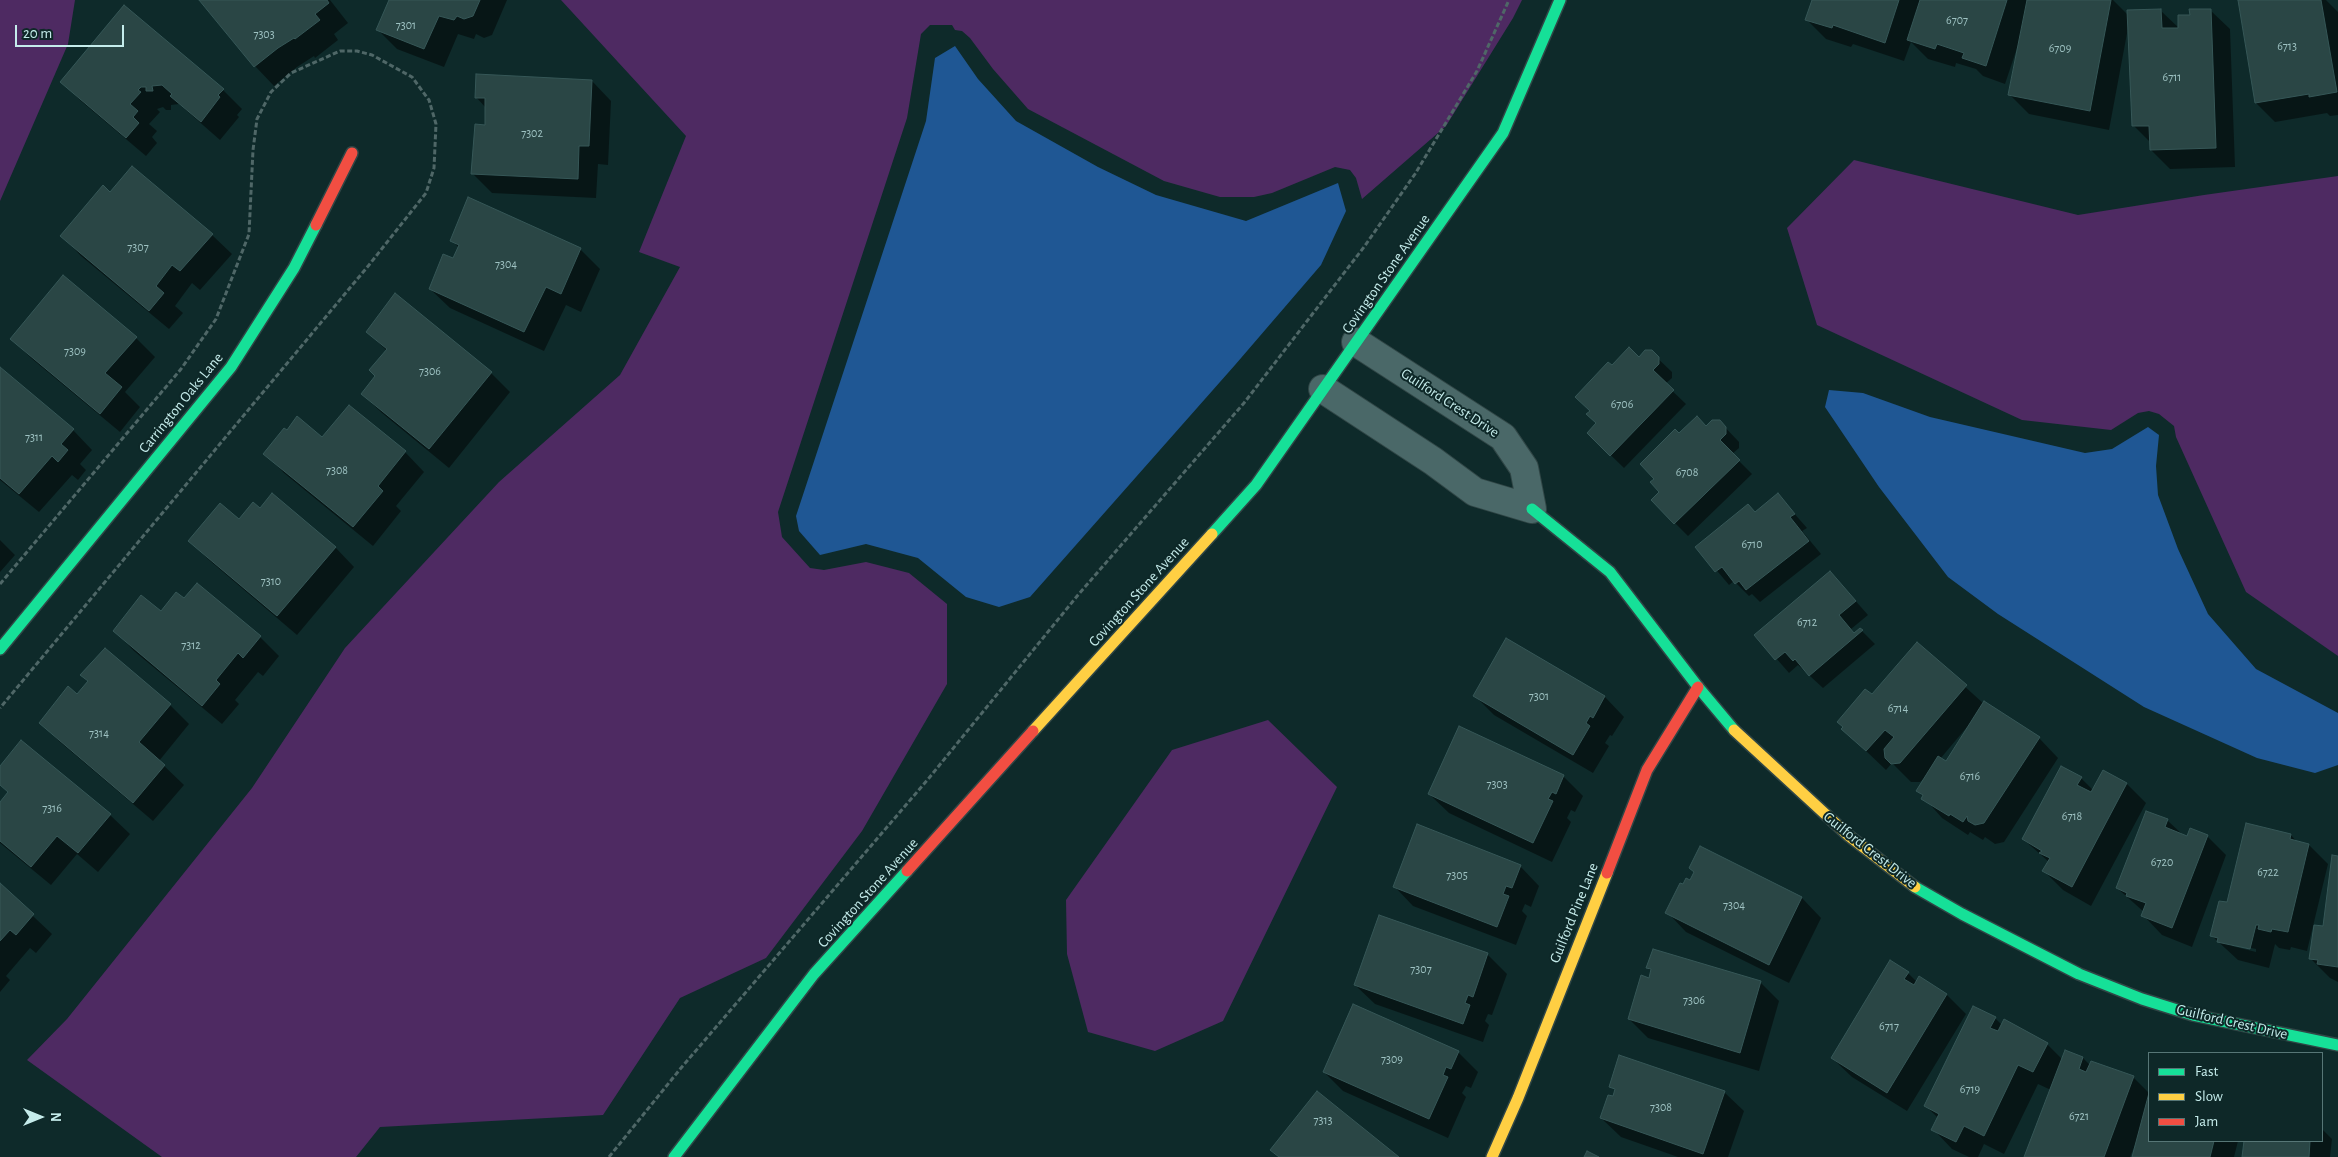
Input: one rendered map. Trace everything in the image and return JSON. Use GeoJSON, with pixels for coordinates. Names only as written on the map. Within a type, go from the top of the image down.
{"type":"FeatureCollection","features":[{"type":"Feature","properties":{"kind":"street","name":"Covington Stone Avenue"},"geometry":{"type":"LineString","coordinates":[[674,1157],[814,974],[1256,485],[1503,133],[1560,0]]}},
{"type":"Feature","properties":{"kind":"street","name":"Carrington Oaks Lane"},"geometry":{"type":"LineString","coordinates":[[0,649],[231,366],[294,268],[352,153]]}},
{"type":"Feature","properties":{"kind":"street","name":"Guilford Crest Drive"},"geometry":{"type":"LineString","coordinates":[[1356,342],[1503,438],[1524,468],[1532,510]]}},
{"type":"Feature","properties":{"kind":"street","name":"Guilford Crest Drive"},"geometry":{"type":"LineString","coordinates":[[1323,388],[1433,460],[1475,492],[1532,510],[1610,572],[1698,687],[1741,738],[1849,836],[1907,882],[1962,914],[2078,974],[2193,1015],[2338,1045]]}},
{"type":"Feature","properties":{"kind":"street","name":"Guilford Pine Lane"},"geometry":{"type":"LineString","coordinates":[[1492,1157],[1518,1098],[1647,770],[1698,687]]}},
{"type":"Feature","properties":{"kind":"path"},"geometry":{"type":"LineString","coordinates":[[609,1157],[681,1068],[929,778],[1078,596],[1250,395],[1364,247],[1415,174],[1477,71],[1509,0]]}},
{"type":"Feature","properties":{"kind":"shaded area"},"geometry":{"type":"Polygon","coordinates":[[[0,0],[75,0],[68,44],[0,201],[0,0]]]}},
{"type":"Feature","properties":{"kind":"shaded area"},"geometry":{"type":"Polygon","coordinates":[[[561,0],[1522,0],[1513,18],[1446,126],[1362,199],[1356,178],[1350,170],[1335,167],[1272,193],[1254,197],[1220,197],[1164,181],[1028,109],[993,69],[970,38],[962,31],[955,30],[952,25],[930,25],[921,34],[907,118],[778,512],[782,537],[810,568],[824,570],[866,562],[909,573],[947,604],[947,684],[862,831],[766,958],[680,998],[603,1115],[380,1127],[356,1157],[162,1157],[27,1060],[67,1019],[252,788],[345,648],[499,482],[620,375],[680,267],[639,252],[686,136],[561,0]]]}},
{"type":"Feature","properties":{"kind":"shaded area"},"geometry":{"type":"Polygon","coordinates":[[[1854,160],[2078,215],[2338,176],[2338,656],[2246,592],[2176,437],[2174,426],[2159,414],[2149,411],[2138,413],[2111,430],[2022,420],[1817,325],[1787,228],[1854,160]]]}},
{"type":"Feature","properties":{"kind":"shaded area"},"geometry":{"type":"Polygon","coordinates":[[[1268,720],[1337,787],[1223,1021],[1155,1051],[1088,1032],[1067,954],[1066,900],[1172,750],[1268,720]]]}},
{"type":"Feature","properties":{"kind":"water"},"geometry":{"type":"Polygon","coordinates":[[[955,46],[978,79],[1016,121],[1098,167],[1156,195],[1246,221],[1338,183],[1346,211],[1321,265],[1235,365],[1030,597],[999,607],[966,597],[918,558],[866,544],[820,555],[799,531],[796,516],[926,121],[935,58],[955,46]]]}},
{"type":"Feature","properties":{"kind":"water"},"geometry":{"type":"Polygon","coordinates":[[[1829,390],[1863,393],[1930,417],[2085,453],[2112,449],[2148,427],[2159,435],[2156,466],[2158,495],[2178,549],[2208,614],[2256,669],[2338,713],[2338,765],[2315,773],[2257,758],[2144,707],[1998,614],[1948,577],[1879,487],[1825,407],[1829,390]]]}},
{"type":"Feature","properties":{"kind":"building"},"geometry":{"type":"Polygon","coordinates":[[[199,0],[327,0],[329,3],[315,14],[320,20],[295,39],[278,48],[254,67],[199,0]]]}},
{"type":"Feature","properties":{"kind":"building"},"geometry":{"type":"Polygon","coordinates":[[[389,0],[480,0],[473,16],[464,19],[457,16],[454,20],[439,16],[424,49],[376,30],[389,0]]]}},
{"type":"Feature","properties":{"kind":"building"},"geometry":{"type":"Polygon","coordinates":[[[1812,0],[1899,0],[1885,43],[1833,25],[1832,28],[1805,20],[1812,0]]]}},
{"type":"Feature","properties":{"kind":"building"},"geometry":{"type":"Polygon","coordinates":[[[1920,0],[2007,0],[1986,66],[1962,58],[1964,53],[1937,44],[1935,49],[1907,40],[1920,0]]]}},
{"type":"Feature","properties":{"kind":"building"},"geometry":{"type":"Polygon","coordinates":[[[2027,0],[2111,0],[2090,111],[2008,95],[2027,0]]]}},
{"type":"Feature","properties":{"kind":"building"},"geometry":{"type":"Polygon","coordinates":[[[2238,0],[2321,0],[2337,92],[2309,97],[2309,94],[2255,103],[2238,0]]]}},
{"type":"Feature","properties":{"kind":"building"},"geometry":{"type":"Polygon","coordinates":[[[124,5],[224,89],[201,122],[170,96],[172,94],[162,85],[152,86],[153,91],[146,91],[146,87],[141,87],[138,90],[141,92],[130,104],[138,111],[133,117],[139,123],[126,138],[60,82],[124,5]]]}},
{"type":"Feature","properties":{"kind":"building"},"geometry":{"type":"Polygon","coordinates":[[[2161,9],[2162,28],[2178,28],[2178,15],[2190,15],[2189,9],[2211,9],[2216,148],[2150,150],[2149,126],[2132,126],[2127,10],[2161,9]]]}},
{"type":"Feature","properties":{"kind":"building"},"geometry":{"type":"Polygon","coordinates":[[[476,74],[592,80],[589,146],[579,146],[578,179],[471,174],[475,124],[485,125],[485,98],[475,98],[476,74]]]}},
{"type":"Feature","properties":{"kind":"building"},"geometry":{"type":"Polygon","coordinates":[[[132,166],[213,234],[180,271],[172,265],[156,286],[164,293],[149,311],[60,236],[103,185],[110,192],[132,166]]]}},
{"type":"Feature","properties":{"kind":"building"},"geometry":{"type":"Polygon","coordinates":[[[468,197],[581,248],[561,294],[546,287],[524,332],[429,289],[443,254],[453,258],[459,245],[450,241],[468,197]]]}},
{"type":"Feature","properties":{"kind":"building"},"geometry":{"type":"Polygon","coordinates":[[[63,275],[137,337],[105,373],[122,387],[100,414],[10,339],[63,275]]]}},
{"type":"Feature","properties":{"kind":"building"},"geometry":{"type":"Polygon","coordinates":[[[395,293],[492,372],[429,449],[361,394],[375,376],[369,370],[387,349],[366,332],[395,293]]]}},
{"type":"Feature","properties":{"kind":"building"},"geometry":{"type":"Polygon","coordinates":[[[1629,347],[1639,357],[1645,350],[1652,350],[1659,357],[1659,364],[1653,370],[1674,390],[1610,456],[1587,433],[1596,423],[1586,414],[1590,411],[1575,397],[1608,362],[1612,365],[1629,347]]]}},
{"type":"Feature","properties":{"kind":"building"},"geometry":{"type":"Polygon","coordinates":[[[0,367],[74,429],[61,444],[68,450],[58,462],[52,456],[19,494],[0,478],[0,367]]]}},
{"type":"Feature","properties":{"kind":"building"},"geometry":{"type":"Polygon","coordinates":[[[349,405],[406,451],[378,486],[383,491],[353,527],[263,454],[284,428],[287,430],[297,416],[322,437],[349,405]]]}},
{"type":"Feature","properties":{"kind":"building"},"geometry":{"type":"Polygon","coordinates":[[[1697,416],[1706,426],[1712,420],[1720,420],[1726,427],[1726,434],[1720,440],[1740,460],[1674,524],[1651,500],[1659,492],[1650,482],[1654,479],[1640,464],[1675,429],[1679,433],[1697,416]]]}},
{"type":"Feature","properties":{"kind":"building"},"geometry":{"type":"Polygon","coordinates":[[[272,493],[336,547],[277,616],[188,541],[220,503],[239,519],[253,502],[260,508],[272,493]]]}},
{"type":"Feature","properties":{"kind":"building"},"geometry":{"type":"Polygon","coordinates":[[[1778,493],[1795,514],[1790,517],[1809,541],[1746,590],[1739,581],[1735,584],[1722,567],[1715,572],[1695,547],[1748,504],[1755,512],[1778,493]]]}},
{"type":"Feature","properties":{"kind":"building"},"geometry":{"type":"Polygon","coordinates":[[[1830,571],[1856,601],[1839,615],[1854,633],[1860,628],[1863,630],[1809,676],[1795,659],[1793,661],[1785,652],[1775,660],[1754,635],[1830,571]]]}},
{"type":"Feature","properties":{"kind":"building"},"geometry":{"type":"Polygon","coordinates":[[[197,583],[261,636],[243,658],[238,653],[216,680],[220,684],[202,706],[113,631],[141,595],[161,611],[176,592],[184,598],[197,583]]]}},
{"type":"Feature","properties":{"kind":"building"},"geometry":{"type":"Polygon","coordinates":[[[1506,638],[1605,696],[1593,718],[1590,716],[1586,723],[1590,726],[1573,755],[1473,696],[1506,638]]]}},
{"type":"Feature","properties":{"kind":"building"},"geometry":{"type":"Polygon","coordinates":[[[1917,642],[1967,685],[1900,763],[1891,764],[1885,758],[1884,749],[1894,737],[1885,730],[1866,751],[1841,729],[1843,727],[1837,722],[1865,689],[1872,694],[1917,642]]]}},
{"type":"Feature","properties":{"kind":"building"},"geometry":{"type":"Polygon","coordinates":[[[105,648],[171,704],[139,742],[165,765],[133,803],[39,723],[68,686],[77,694],[88,681],[80,675],[105,648]]]}},
{"type":"Feature","properties":{"kind":"building"},"geometry":{"type":"Polygon","coordinates":[[[1984,701],[2040,737],[1984,823],[1975,825],[1968,821],[1967,816],[1963,822],[1950,814],[1949,816],[1921,799],[1923,795],[1916,791],[1938,756],[1946,761],[1984,701]]]}},
{"type":"Feature","properties":{"kind":"building"},"geometry":{"type":"Polygon","coordinates":[[[1459,726],[1564,775],[1556,794],[1552,792],[1548,799],[1553,801],[1533,843],[1428,794],[1459,726]]]}},
{"type":"Feature","properties":{"kind":"building"},"geometry":{"type":"Polygon","coordinates":[[[21,740],[111,814],[78,853],[57,836],[31,867],[0,841],[0,802],[8,792],[0,785],[0,766],[21,740]]]}},
{"type":"Feature","properties":{"kind":"building"},"geometry":{"type":"Polygon","coordinates":[[[2061,766],[2082,777],[2077,785],[2091,792],[2103,770],[2127,783],[2072,887],[2042,871],[2050,858],[2039,853],[2042,851],[2022,839],[2061,766]]]}},
{"type":"Feature","properties":{"kind":"building"},"geometry":{"type":"Polygon","coordinates":[[[2146,811],[2168,819],[2165,827],[2187,836],[2190,828],[2208,835],[2172,928],[2141,916],[2146,903],[2126,896],[2127,893],[2116,888],[2146,811]]]}},
{"type":"Feature","properties":{"kind":"building"},"geometry":{"type":"Polygon","coordinates":[[[2246,823],[2291,834],[2290,839],[2309,844],[2288,932],[2272,929],[2271,932],[2258,929],[2259,925],[2256,925],[2250,949],[2217,942],[2218,938],[2210,936],[2219,901],[2227,902],[2246,823]]]}},
{"type":"Feature","properties":{"kind":"building"},"geometry":{"type":"Polygon","coordinates":[[[1417,824],[1521,865],[1512,888],[1506,886],[1503,894],[1509,896],[1497,927],[1393,887],[1417,824]]]}},
{"type":"Feature","properties":{"kind":"building"},"geometry":{"type":"Polygon","coordinates":[[[1700,846],[1802,897],[1769,965],[1665,913],[1680,883],[1683,884],[1686,878],[1690,880],[1694,872],[1689,868],[1700,846]]]}},
{"type":"Feature","properties":{"kind":"building"},"geometry":{"type":"Polygon","coordinates":[[[2332,855],[2338,856],[2338,967],[2317,964],[2318,960],[2309,959],[2314,925],[2323,926],[2332,855]]]}},
{"type":"Feature","properties":{"kind":"building"},"geometry":{"type":"Polygon","coordinates":[[[0,883],[34,914],[16,935],[10,930],[0,941],[0,883]]]}},
{"type":"Feature","properties":{"kind":"building"},"geometry":{"type":"Polygon","coordinates":[[[1379,915],[1488,953],[1473,997],[1468,995],[1465,1003],[1470,1005],[1463,1024],[1354,985],[1379,915]]]}},
{"type":"Feature","properties":{"kind":"building"},"geometry":{"type":"Polygon","coordinates":[[[1653,949],[1761,981],[1740,1053],[1628,1019],[1641,975],[1649,978],[1651,969],[1646,968],[1653,949]]]}},
{"type":"Feature","properties":{"kind":"building"},"geometry":{"type":"Polygon","coordinates":[[[1890,960],[1909,972],[1904,979],[1914,985],[1919,976],[1947,994],[1887,1093],[1831,1058],[1890,960]]]}},
{"type":"Feature","properties":{"kind":"building"},"geometry":{"type":"Polygon","coordinates":[[[1353,1004],[1459,1051],[1451,1069],[1446,1067],[1443,1075],[1448,1077],[1429,1119],[1323,1072],[1353,1004]]]}},
{"type":"Feature","properties":{"kind":"building"},"geometry":{"type":"Polygon","coordinates":[[[1973,1006],[1996,1017],[1990,1028],[1998,1031],[2004,1019],[2048,1043],[2033,1072],[2018,1065],[1984,1136],[1964,1126],[1956,1142],[1931,1130],[1939,1114],[1924,1106],[1973,1006]]]}},
{"type":"Feature","properties":{"kind":"building"},"geometry":{"type":"Polygon","coordinates":[[[2065,1050],[2083,1057],[2079,1069],[2086,1072],[2091,1061],[2134,1076],[2104,1157],[2024,1157],[2065,1050]]]}},
{"type":"Feature","properties":{"kind":"building"},"geometry":{"type":"Polygon","coordinates":[[[1619,1055],[1725,1091],[1703,1154],[1600,1118],[1608,1095],[1613,1096],[1615,1089],[1609,1087],[1619,1055]]]}},
{"type":"Feature","properties":{"kind":"building"},"geometry":{"type":"Polygon","coordinates":[[[1317,1091],[1399,1157],[1279,1157],[1270,1150],[1317,1091]]]}},
{"type":"Feature","properties":{"kind":"building"},"geometry":{"type":"Polygon","coordinates":[[[2148,1097],[2148,1142],[2214,1142],[2210,1157],[2132,1157],[2148,1097]]]}},
{"type":"Feature","properties":{"kind":"building"},"geometry":{"type":"Polygon","coordinates":[[[2244,1142],[2310,1142],[2309,1157],[2242,1157],[2244,1142]]]}},
{"type":"Feature","properties":{"kind":"building"},"geometry":{"type":"Polygon","coordinates":[[[1587,1151],[1599,1157],[1584,1157],[1587,1151]]]}},
{"type":"Feature","properties":{"kind":"traffic: fast"},"geometry":{"type":"LineString","coordinates":[[1212,534],[1256,485],[1503,133],[1560,0]]}},
{"type":"Feature","properties":{"kind":"traffic: fast"},"geometry":{"type":"LineString","coordinates":[[0,649],[231,367],[294,268],[316,225]]}},
{"type":"Feature","properties":{"kind":"traffic: fast"},"geometry":{"type":"LineString","coordinates":[[1532,509],[1610,572],[1698,687],[1734,730]]}},
{"type":"Feature","properties":{"kind":"traffic: fast"},"geometry":{"type":"LineString","coordinates":[[674,1157],[814,974],[907,871]]}},
{"type":"Feature","properties":{"kind":"traffic: fast"},"geometry":{"type":"LineString","coordinates":[[1915,887],[1962,914],[2079,974],[2142,999],[2193,1015],[2338,1045]]}},
{"type":"Feature","properties":{"kind":"traffic: slow"},"geometry":{"type":"LineString","coordinates":[[1033,731],[1212,534]]}},
{"type":"Feature","properties":{"kind":"traffic: slow"},"geometry":{"type":"LineString","coordinates":[[1734,730],[1849,836],[1915,887]]}},
{"type":"Feature","properties":{"kind":"traffic: slow"},"geometry":{"type":"LineString","coordinates":[[1492,1157],[1518,1098],[1607,873]]}},
{"type":"Feature","properties":{"kind":"traffic: jam"},"geometry":{"type":"LineString","coordinates":[[316,225],[352,153]]}},
{"type":"Feature","properties":{"kind":"traffic: jam"},"geometry":{"type":"LineString","coordinates":[[1607,873],[1647,770],[1698,687]]}},
{"type":"Feature","properties":{"kind":"traffic: jam"},"geometry":{"type":"LineString","coordinates":[[907,871],[1033,731]]}}]}
